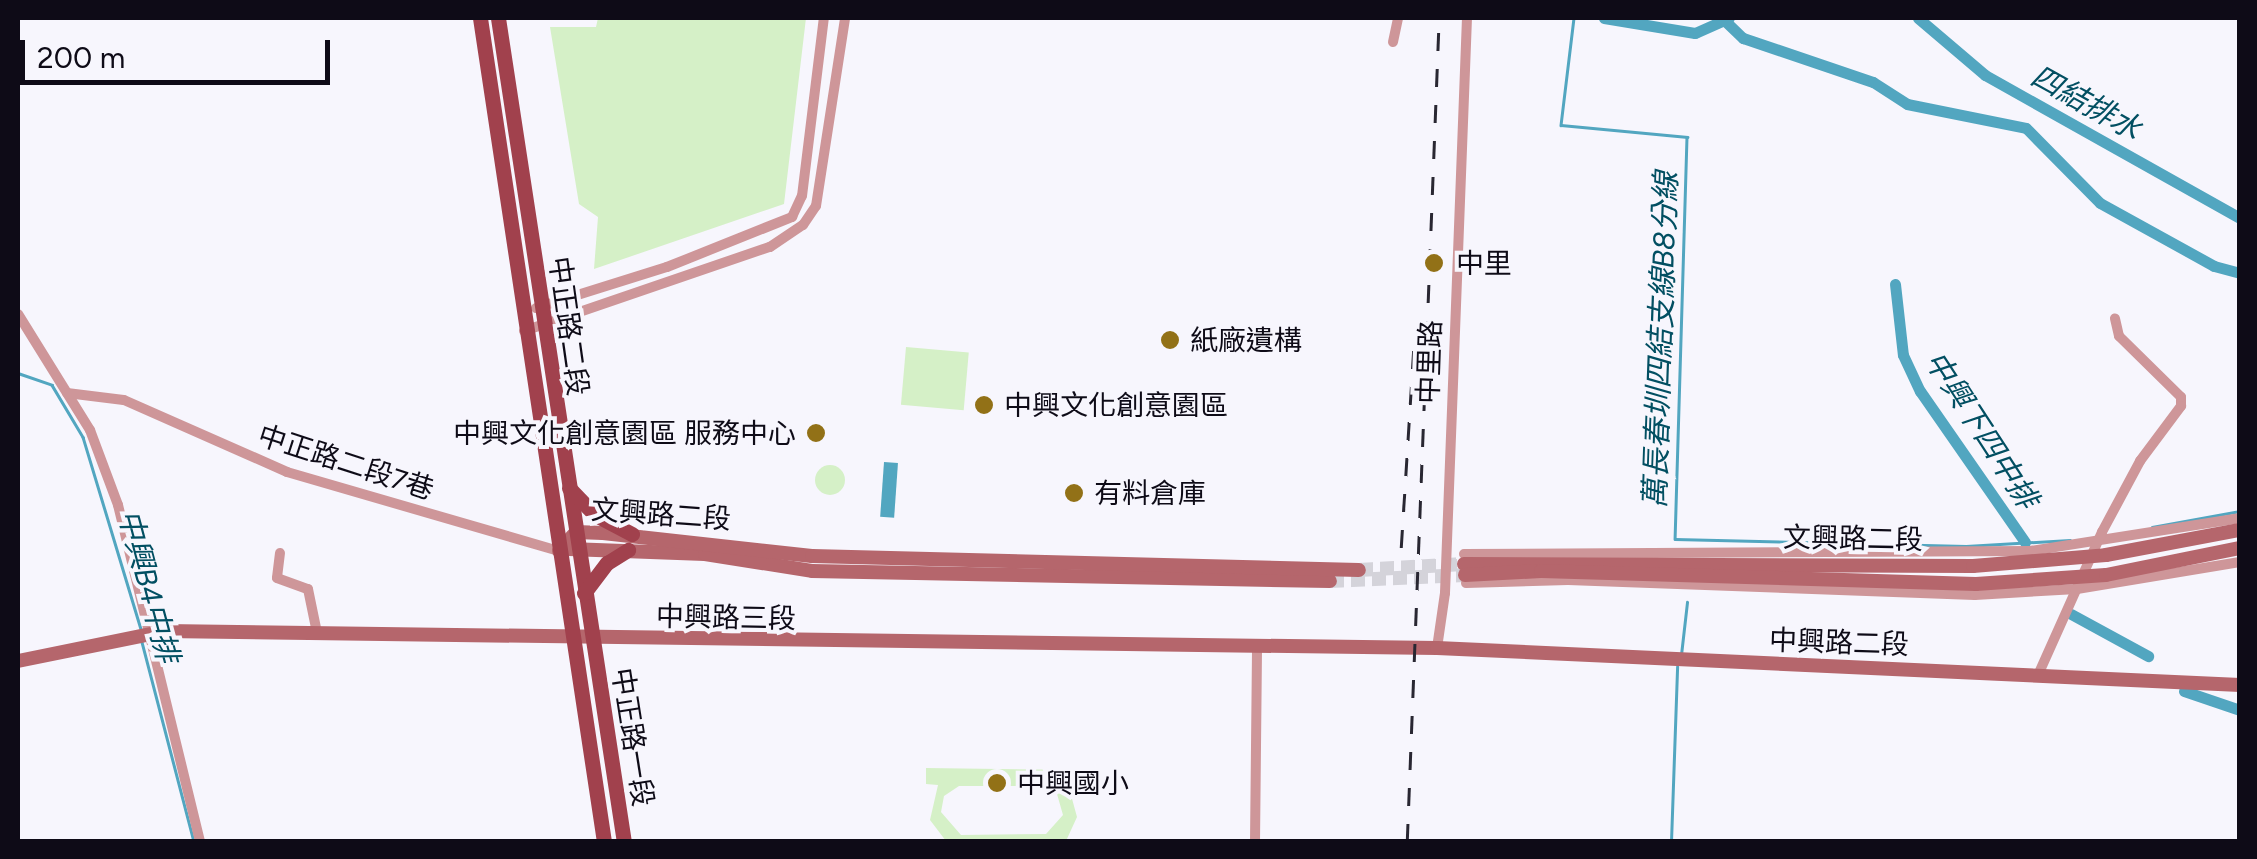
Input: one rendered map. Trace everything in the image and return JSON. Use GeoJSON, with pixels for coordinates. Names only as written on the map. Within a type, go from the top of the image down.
{"type":"FeatureCollection","features":[{"type":"Feature","properties":{"kind":"main road","name":"中正路二段"},"geometry":{"type":"LineString","coordinates":[[480,18],[521,312],[574,640]]}},
{"type":"Feature","properties":{"kind":"main road","name":"中正路二段"},"geometry":{"type":"LineString","coordinates":[[498,18],[593,641]]}},
{"type":"Feature","properties":{"kind":"main road"},"geometry":{"type":"LineString","coordinates":[[569,488],[630,542],[584,592]]}},
{"type":"Feature","properties":{"kind":"main road","name":"中正路一段"},"geometry":{"type":"LineString","coordinates":[[574,640],[604,842]]}},
{"type":"Feature","properties":{"kind":"main road","name":"中正路一段"},"geometry":{"type":"LineString","coordinates":[[593,641],[624,842]]}},
{"type":"Feature","properties":{"kind":"street"},"geometry":{"type":"LineString","coordinates":[[521,312],[666,267],[792,217],[802,196],[824,18]]}},
{"type":"Feature","properties":{"kind":"street"},"geometry":{"type":"LineString","coordinates":[[524,331],[770,247],[803,226],[816,206],[844,18]]}},
{"type":"Feature","properties":{"kind":"street"},"geometry":{"type":"LineString","coordinates":[[1393,42],[1398,18]]}},
{"type":"Feature","properties":{"kind":"street","name":"中里路"},"geometry":{"type":"LineString","coordinates":[[1438,648],[1467,18]]}},
{"type":"Feature","properties":{"kind":"street"},"geometry":{"type":"LineString","coordinates":[[18,314],[67,393],[118,505],[200,842]]}},
{"type":"Feature","properties":{"kind":"street"},"geometry":{"type":"LineString","coordinates":[[2038,675],[2094,550],[2140,461],[2181,406],[2181,396],[2120,336],[2115,318]]}},
{"type":"Feature","properties":{"kind":"street","name":"中正路二段7巷"},"geometry":{"type":"LineString","coordinates":[[67,393],[124,400],[288,472],[559,551]]}},
{"type":"Feature","properties":{"kind":"street","name":"文興路二段"},"geometry":{"type":"LineString","coordinates":[[2094,550],[2240,518]]}},
{"type":"Feature","properties":{"kind":"street","name":"文興路二段"},"geometry":{"type":"LineString","coordinates":[[2240,530],[1974,566],[1465,569],[1956,584],[2080,584],[2240,562]]}},
{"type":"Feature","properties":{"kind":"street","name":"文興路二段"},"geometry":{"type":"LineString","coordinates":[[559,551],[577,540],[831,557],[1359,570]]}},
{"type":"Feature","properties":{"kind":"street","name":"文興路二段"},"geometry":{"type":"LineString","coordinates":[[630,542],[812,571],[1330,581]]}},
{"type":"Feature","properties":{"kind":"street","name":"文興路二段"},"geometry":{"type":"LineString","coordinates":[[2080,584],[2240,548]]}},
{"type":"Feature","properties":{"kind":"street"},"geometry":{"type":"LineString","coordinates":[[280,553],[277,578],[308,589],[317,634]]}},
{"type":"Feature","properties":{"kind":"street","name":"中興路三段"},"geometry":{"type":"LineString","coordinates":[[18,661],[148,631],[593,641],[1438,648]]}},
{"type":"Feature","properties":{"kind":"street"},"geometry":{"type":"LineString","coordinates":[[1255,842],[1257,648]]}},
{"type":"Feature","properties":{"kind":"street","name":"中興路二段"},"geometry":{"type":"LineString","coordinates":[[1438,648],[2240,685]]}},
{"type":"Feature","properties":{"kind":"green space"},"geometry":{"type":"Polygon","coordinates":[[[598,18],[806,18],[784,204],[594,269],[598,217],[579,204],[550,27],[596,27],[598,18]]]}},
{"type":"Feature","properties":{"kind":"green space"},"geometry":{"type":"Polygon","coordinates":[[[906,347],[969,352],[964,410],[901,405],[906,347]]]}},
{"type":"Feature","properties":{"kind":"green space"},"geometry":{"type":"Polygon","coordinates":[[[830,465],[841,469],[845,480],[841,491],[830,495],[819,491],[815,480],[819,469],[830,465]]]}},
{"type":"Feature","properties":{"kind":"green space"},"geometry":{"type":"Polygon","coordinates":[[[926,768],[1085,770],[1086,785],[1068,784],[1077,817],[1066,841],[946,841],[930,820],[938,785],[926,784],[926,768]],[[959,786],[944,796],[941,812],[961,835],[1046,834],[1063,815],[1057,794],[1044,786],[959,786]]]}},
{"type":"Feature","properties":{"kind":"water"},"geometry":{"type":"Polygon","coordinates":[[[884,462],[898,463],[894,518],[880,517],[884,462]]]}},
{"type":"Feature","properties":{"kind":"waterway","name":"萬長春圳四結支線B8分線"},"geometry":{"type":"LineString","coordinates":[[1574,18],[1561,125],[1687,137],[1675,539],[1966,546],[2070,540]]}},
{"type":"Feature","properties":{"kind":"waterway"},"geometry":{"type":"LineString","coordinates":[[1604,18],[1695,33],[1729,18]]}},
{"type":"Feature","properties":{"kind":"waterway"},"geometry":{"type":"LineString","coordinates":[[1722,18],[1743,38],[1873,82],[1907,104],[2026,128],[2100,203],[2214,266],[2240,273]]}},
{"type":"Feature","properties":{"kind":"waterway","name":"四結排水"},"geometry":{"type":"LineString","coordinates":[[1918,18],[1985,75],[2240,218]]}},
{"type":"Feature","properties":{"kind":"waterway","name":"中興下四中排"},"geometry":{"type":"LineString","coordinates":[[1895,284],[1903,355],[1920,391],[2025,542]]}},
{"type":"Feature","properties":{"kind":"waterway","name":"中興B4中排"},"geometry":{"type":"LineString","coordinates":[[18,373],[52,385],[83,437],[141,629]]}},
{"type":"Feature","properties":{"kind":"waterway"},"geometry":{"type":"LineString","coordinates":[[2152,527],[2240,511]]}},
{"type":"Feature","properties":{"kind":"waterway","name":"萬長春圳四結支線B8分線"},"geometry":{"type":"LineString","coordinates":[[1681,655],[1687,602]]}},
{"type":"Feature","properties":{"kind":"waterway","name":"中興下四中排"},"geometry":{"type":"LineString","coordinates":[[2071,614],[2148,656]]}},
{"type":"Feature","properties":{"kind":"waterway","name":"中興B4中排"},"geometry":{"type":"LineString","coordinates":[[142,642],[194,842]]}},
{"type":"Feature","properties":{"kind":"waterway","name":"萬長春圳四結支線B8分線"},"geometry":{"type":"LineString","coordinates":[[1671,842],[1677,667]]}},
{"type":"Feature","properties":{"kind":"waterway","name":"中興下四中排"},"geometry":{"type":"LineString","coordinates":[[2184,691],[2240,710]]}},
{"type":"Feature","properties":{"kind":"tunnel"},"geometry":{"type":"LineString","coordinates":[[1359,570],[1464,564]]}},
{"type":"Feature","properties":{"kind":"tunnel"},"geometry":{"type":"LineString","coordinates":[[1330,581],[1465,575]]}},
{"type":"Feature","properties":{"kind":"railway"},"geometry":{"type":"LineString","coordinates":[[1407,842],[1439,18]]}},
{"type":"Feature","properties":{"kind":"railway"},"geometry":{"type":"LineString","coordinates":[[1401,548],[1414,344]]}},
{"type":"Feature","properties":{"kind":"place","name":"中里"},"geometry":{"type":"Point","coordinates":[1434,263]}},
{"type":"Feature","properties":{"kind":"place","name":"紙廠遺構"},"geometry":{"type":"Point","coordinates":[1170,340]}},
{"type":"Feature","properties":{"kind":"place","name":"中興文化創意園區"},"geometry":{"type":"Point","coordinates":[984,405]}},
{"type":"Feature","properties":{"kind":"place","name":"中興文化創意園區 服務中心"},"geometry":{"type":"Point","coordinates":[816,433]}},
{"type":"Feature","properties":{"kind":"place","name":"有料倉庫"},"geometry":{"type":"Point","coordinates":[1074,493]}},
{"type":"Feature","properties":{"kind":"place","name":"中興國小"},"geometry":{"type":"Point","coordinates":[997,783]}}]}
